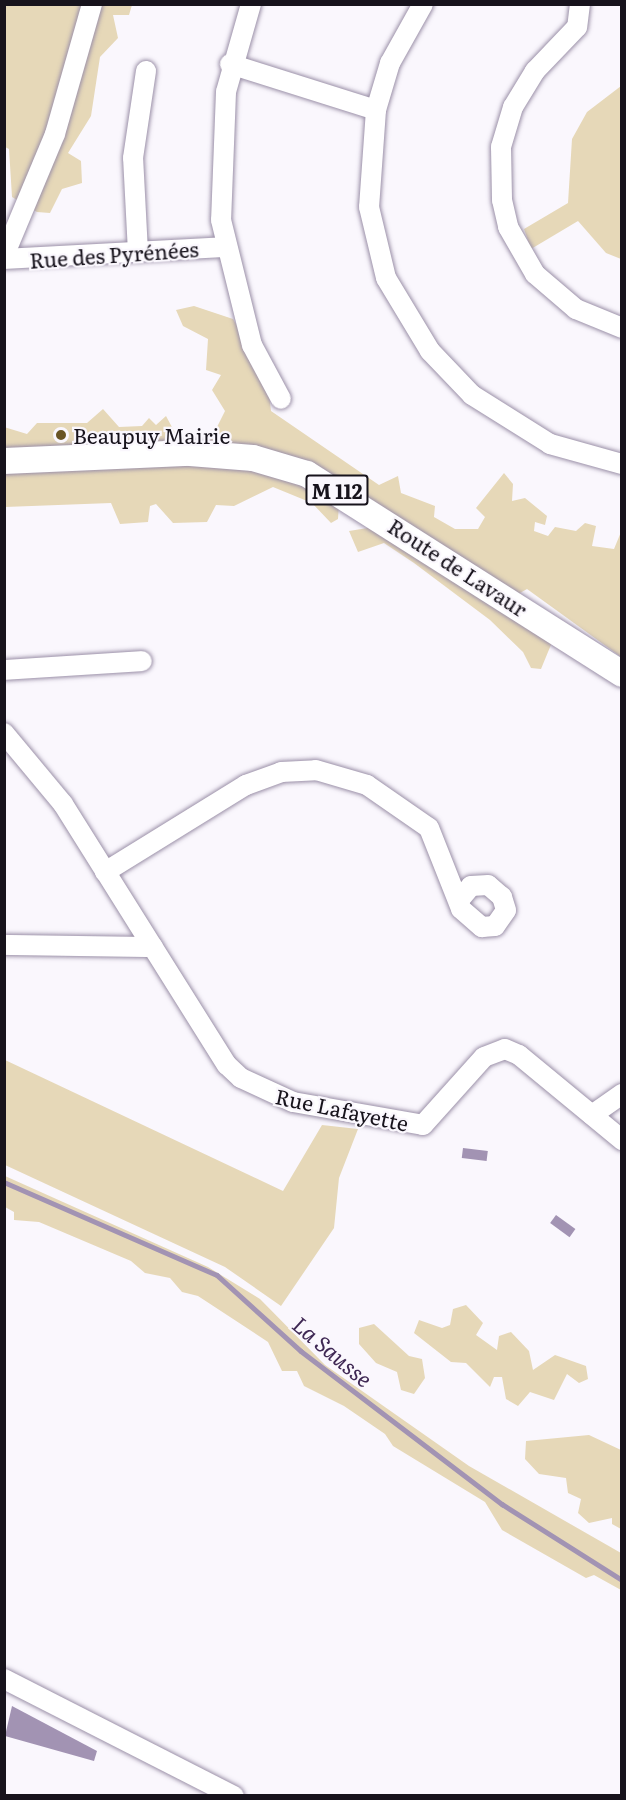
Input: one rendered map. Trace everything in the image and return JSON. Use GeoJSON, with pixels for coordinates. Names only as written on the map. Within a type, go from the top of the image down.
{"type":"FeatureCollection","features":[{"type":"Feature","properties":{"kind":"main road","name":"Route de Lavaur"},"geometry":{"type":"LineString","coordinates":[[4,461],[190,453],[253,458],[307,474],[621,674]]}},
{"type":"Feature","properties":{"kind":"street"},"geometry":{"type":"LineString","coordinates":[[4,258],[55,134],[92,4]]}},
{"type":"Feature","properties":{"kind":"street"},"geometry":{"type":"LineString","coordinates":[[251,4],[230,64],[220,164],[224,247],[252,345],[281,399]]}},
{"type":"Feature","properties":{"kind":"street"},"geometry":{"type":"LineString","coordinates":[[423,4],[390,63],[375,110],[370,217],[386,278],[414,328],[454,379],[493,411],[550,444],[621,464]]}},
{"type":"Feature","properties":{"kind":"street"},"geometry":{"type":"LineString","coordinates":[[580,4],[578,27],[536,71],[513,107],[501,147],[502,200],[508,227],[535,274],[576,309],[621,328]]}},
{"type":"Feature","properties":{"kind":"street"},"geometry":{"type":"LineString","coordinates":[[230,64],[375,110]]}},
{"type":"Feature","properties":{"kind":"street"},"geometry":{"type":"LineString","coordinates":[[138,252],[133,158],[146,71]]}},
{"type":"Feature","properties":{"kind":"street","name":"Rue des Pyrénées"},"geometry":{"type":"LineString","coordinates":[[4,258],[224,247]]}},
{"type":"Feature","properties":{"kind":"street"},"geometry":{"type":"LineString","coordinates":[[4,670],[142,661]]}},
{"type":"Feature","properties":{"kind":"street","name":"Rue Lafayette"},"geometry":{"type":"LineString","coordinates":[[4,733],[63,804],[227,1065],[273,1096],[423,1125],[484,1057],[505,1049],[519,1055],[621,1140]]}},
{"type":"Feature","properties":{"kind":"street"},"geometry":{"type":"LineString","coordinates":[[105,872],[246,785],[281,772],[316,770],[367,785],[419,819],[437,842],[460,899]]}},
{"type":"Feature","properties":{"kind":"street"},"geometry":{"type":"LineString","coordinates":[[4,945],[153,947]]}},
{"type":"Feature","properties":{"kind":"street"},"geometry":{"type":"LineString","coordinates":[[592,1115],[621,1094]]}},
{"type":"Feature","properties":{"kind":"street"},"geometry":{"type":"LineString","coordinates":[[4,1679],[234,1796]]}},
{"type":"Feature","properties":{"kind":"shaded area"},"geometry":{"type":"Polygon","coordinates":[[[5,5],[132,5],[129,15],[113,15],[118,38],[100,57],[91,116],[68,153],[81,161],[82,183],[62,189],[50,213],[37,212],[12,197],[9,149],[5,147],[5,5]]]}},
{"type":"Feature","properties":{"kind":"shaded area"},"geometry":{"type":"Polygon","coordinates":[[[621,86],[621,259],[606,253],[578,221],[531,249],[524,229],[568,203],[572,139],[587,112],[621,86]]]}},
{"type":"Feature","properties":{"kind":"shaded area"},"geometry":{"type":"Polygon","coordinates":[[[194,306],[233,319],[267,377],[271,411],[379,485],[398,476],[401,493],[435,506],[434,517],[455,529],[478,529],[485,517],[476,508],[504,473],[513,484],[512,501],[525,498],[547,516],[545,525],[535,522],[534,531],[548,536],[555,527],[576,531],[585,523],[596,526],[592,546],[614,549],[621,532],[621,657],[527,589],[520,593],[524,607],[555,635],[541,669],[531,668],[523,652],[490,620],[414,563],[384,543],[358,552],[349,531],[386,525],[385,508],[351,494],[339,504],[338,519],[331,523],[312,503],[273,487],[234,506],[216,505],[207,522],[173,523],[156,504],[150,506],[148,522],[120,524],[111,503],[5,507],[4,427],[27,434],[37,423],[87,423],[103,409],[119,427],[142,426],[149,418],[156,425],[166,416],[180,442],[209,443],[225,411],[212,390],[221,375],[206,370],[208,339],[183,326],[176,310],[194,306]]]}},
{"type":"Feature","properties":{"kind":"shaded area"},"geometry":{"type":"Polygon","coordinates":[[[5,1060],[283,1191],[322,1125],[358,1129],[339,1178],[334,1228],[281,1306],[225,1267],[5,1165],[5,1060]]]}},
{"type":"Feature","properties":{"kind":"shaded area"},"geometry":{"type":"Polygon","coordinates":[[[463,1148],[488,1151],[487,1161],[462,1158],[463,1148]]]}},
{"type":"Feature","properties":{"kind":"shaded area"},"geometry":{"type":"Polygon","coordinates":[[[5,1176],[208,1267],[260,1299],[325,1365],[469,1466],[621,1553],[621,1590],[594,1575],[586,1578],[502,1530],[485,1502],[393,1446],[385,1434],[344,1406],[304,1386],[297,1371],[282,1371],[268,1342],[198,1296],[182,1292],[170,1278],[145,1273],[131,1261],[39,1222],[14,1220],[14,1212],[5,1207],[5,1176]]]}},
{"type":"Feature","properties":{"kind":"shaded area"},"geometry":{"type":"Polygon","coordinates":[[[556,1215],[575,1229],[570,1237],[550,1223],[556,1215]]]}},
{"type":"Feature","properties":{"kind":"shaded area"},"geometry":{"type":"Polygon","coordinates":[[[466,1305],[483,1323],[476,1335],[497,1350],[499,1336],[511,1332],[529,1351],[533,1370],[555,1355],[586,1366],[588,1379],[579,1383],[567,1374],[554,1400],[530,1392],[518,1406],[506,1399],[502,1377],[494,1377],[490,1387],[466,1363],[451,1362],[414,1333],[419,1320],[442,1328],[450,1325],[453,1309],[466,1305]]]}},
{"type":"Feature","properties":{"kind":"shaded area"},"geometry":{"type":"Polygon","coordinates":[[[374,1324],[409,1356],[422,1359],[425,1378],[414,1394],[401,1390],[397,1372],[376,1363],[359,1344],[359,1328],[374,1324]]]}},
{"type":"Feature","properties":{"kind":"shaded area"},"geometry":{"type":"Polygon","coordinates":[[[589,1435],[621,1450],[621,1529],[612,1524],[612,1518],[589,1523],[578,1513],[581,1499],[568,1493],[566,1478],[539,1474],[525,1459],[526,1441],[589,1435]]]}},
{"type":"Feature","properties":{"kind":"shaded area"},"geometry":{"type":"Polygon","coordinates":[[[12,1706],[97,1751],[94,1761],[5,1736],[12,1706]]]}},
{"type":"Feature","properties":{"kind":"waterway","name":"La Sausse"},"geometry":{"type":"LineString","coordinates":[[4,1182],[217,1275],[301,1351],[502,1504],[622,1580]]}},
{"type":"Feature","properties":{"kind":"place","name":"Beaupuy Mairie"},"geometry":{"type":"Point","coordinates":[61,435]}}]}
